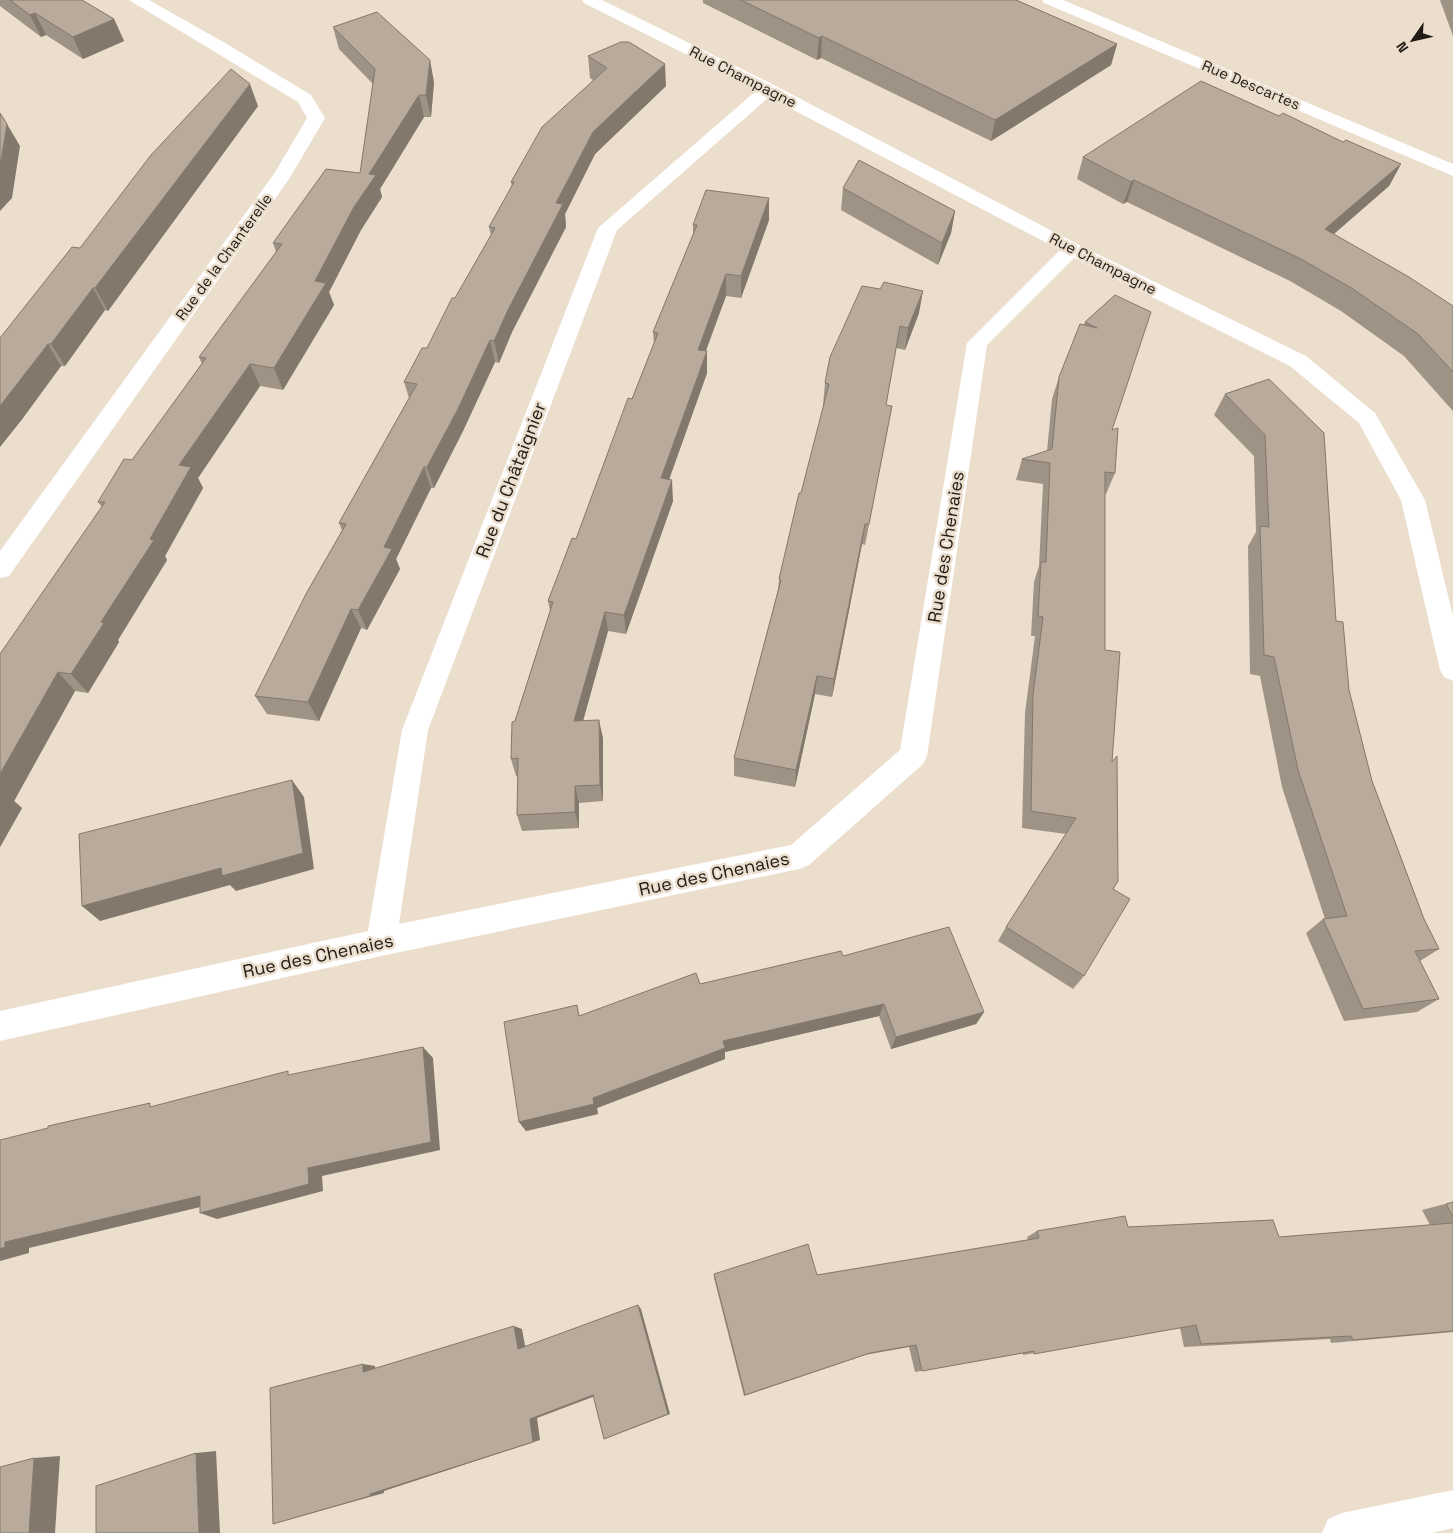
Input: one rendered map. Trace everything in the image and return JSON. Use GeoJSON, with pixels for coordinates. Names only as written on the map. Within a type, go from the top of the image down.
{"type":"FeatureCollection","features":[{"type":"Feature","properties":{"kind":"street","name":"Rue de la Chanterelle"},"geometry":{"type":"LineString","coordinates":[[0,569],[283,175],[316,118],[305,98],[219,46],[136,0]]}},
{"type":"Feature","properties":{"kind":"street","name":"Rue Descartes"},"geometry":{"type":"LineString","coordinates":[[1050,0],[1453,171]]}},
{"type":"Feature","properties":{"kind":"street","name":"Rue Champagne"},"geometry":{"type":"LineString","coordinates":[[600,2],[1072,249],[1298,361],[1367,418],[1413,500],[1453,670]]}},
{"type":"Feature","properties":{"kind":"street","name":"Rue du Châtaignier"},"geometry":{"type":"LineString","coordinates":[[381,942],[415,730],[608,228],[768,89]]}},
{"type":"Feature","properties":{"kind":"street","name":"Rue des Chenaies"},"geometry":{"type":"LineString","coordinates":[[0,1026],[381,942],[799,856],[913,756],[978,344],[1072,249]]}},
{"type":"Feature","properties":{"kind":"street"},"geometry":{"type":"LineString","coordinates":[[1342,1533],[1453,1509]]}},
{"type":"Feature","properties":{"kind":"building"},"geometry":{"type":"Polygon","coordinates":[[[10,0],[82,0],[114,19],[73,37],[35,13],[30,15],[10,0]]]}},
{"type":"Feature","properties":{"kind":"building"},"geometry":{"type":"Polygon","coordinates":[[[741,0],[1016,0],[1117,44],[995,120],[822,36],[819,38],[741,0]]]}},
{"type":"Feature","properties":{"kind":"building"},"geometry":{"type":"Polygon","coordinates":[[[377,12],[430,60],[426,95],[419,95],[369,174],[376,175],[354,207],[315,281],[326,283],[274,368],[250,364],[179,465],[191,467],[150,539],[154,540],[101,622],[104,623],[71,674],[58,672],[0,774],[0,654],[105,502],[98,502],[124,459],[132,460],[206,358],[199,357],[282,244],[273,243],[326,169],[360,173],[375,69],[333,27],[377,12]]]}},
{"type":"Feature","properties":{"kind":"building"},"geometry":{"type":"Polygon","coordinates":[[[621,42],[629,42],[665,64],[593,132],[556,203],[563,204],[494,341],[490,340],[458,409],[427,467],[424,467],[384,547],[392,549],[358,610],[351,609],[308,702],[255,696],[307,592],[346,524],[339,523],[417,384],[404,382],[422,348],[427,348],[452,298],[455,298],[495,228],[489,227],[514,182],[511,182],[542,127],[607,68],[588,56],[621,42]]]}},
{"type":"Feature","properties":{"kind":"building"},"geometry":{"type":"Polygon","coordinates":[[[231,69],[250,84],[95,288],[93,288],[51,344],[48,344],[0,406],[0,338],[72,247],[80,248],[151,155],[231,69]]]}},
{"type":"Feature","properties":{"kind":"building"},"geometry":{"type":"Polygon","coordinates":[[[1201,81],[1279,116],[1283,113],[1343,142],[1346,140],[1401,164],[1325,229],[1409,277],[1453,306],[1453,372],[1418,334],[1353,289],[1301,259],[1134,180],[1131,182],[1083,157],[1201,81]]]}},
{"type":"Feature","properties":{"kind":"building"},"geometry":{"type":"Polygon","coordinates":[[[0,113],[7,124],[0,166],[0,113]]]}},
{"type":"Feature","properties":{"kind":"building"},"geometry":{"type":"Polygon","coordinates":[[[859,160],[955,211],[942,243],[843,188],[859,160]]]}},
{"type":"Feature","properties":{"kind":"building"},"geometry":{"type":"Polygon","coordinates":[[[706,190],[769,198],[741,276],[726,274],[698,350],[707,351],[661,478],[672,480],[624,615],[605,612],[574,721],[599,720],[600,785],[575,786],[575,812],[517,815],[518,758],[511,759],[512,722],[515,721],[553,602],[548,601],[572,538],[576,539],[628,398],[632,399],[658,333],[653,332],[697,225],[693,225],[706,190]]]}},
{"type":"Feature","properties":{"kind":"building"},"geometry":{"type":"Polygon","coordinates":[[[884,282],[923,291],[908,328],[900,326],[886,405],[892,406],[869,524],[865,524],[834,679],[817,676],[796,770],[734,758],[781,580],[779,579],[799,493],[801,493],[829,384],[825,383],[830,357],[862,286],[880,289],[884,282]]]}},
{"type":"Feature","properties":{"kind":"building"},"geometry":{"type":"Polygon","coordinates":[[[1115,295],[1151,312],[1112,430],[1118,428],[1115,473],[1105,472],[1105,650],[1120,652],[1112,762],[1117,756],[1118,881],[1113,889],[1130,899],[1084,976],[1006,927],[1076,818],[1031,811],[1033,695],[1043,617],[1038,616],[1041,562],[1046,562],[1050,463],[1022,459],[1052,449],[1059,377],[1080,324],[1097,328],[1085,322],[1115,295]]]}},
{"type":"Feature","properties":{"kind":"building"},"geometry":{"type":"Polygon","coordinates":[[[1269,379],[1324,433],[1336,621],[1343,622],[1349,690],[1372,781],[1424,919],[1439,949],[1415,951],[1439,999],[1363,1009],[1323,919],[1347,916],[1298,770],[1274,657],[1264,655],[1260,526],[1269,527],[1265,435],[1225,394],[1269,379]]]}},
{"type":"Feature","properties":{"kind":"building"},"geometry":{"type":"Polygon","coordinates":[[[292,780],[303,853],[222,876],[221,868],[82,906],[79,834],[292,780]]]}},
{"type":"Feature","properties":{"kind":"building"},"geometry":{"type":"Polygon","coordinates":[[[949,927],[984,1012],[896,1037],[884,1004],[723,1041],[725,1048],[593,1098],[594,1104],[519,1122],[504,1022],[577,1005],[579,1016],[696,973],[700,984],[841,951],[843,956],[949,927]]]}},
{"type":"Feature","properties":{"kind":"building"},"geometry":{"type":"Polygon","coordinates":[[[423,1047],[431,1142],[308,1168],[309,1184],[200,1213],[200,1196],[5,1242],[5,1247],[0,1249],[0,1140],[48,1128],[48,1126],[150,1103],[150,1107],[288,1071],[288,1075],[423,1047]]]}},
{"type":"Feature","properties":{"kind":"building"},"geometry":{"type":"Polygon","coordinates":[[[1453,1202],[1453,1217],[1446,1204],[1453,1202]]]}},
{"type":"Feature","properties":{"kind":"building"},"geometry":{"type":"Polygon","coordinates":[[[1125,1216],[1128,1227],[1273,1220],[1279,1237],[1453,1223],[1453,1331],[1353,1340],[1351,1336],[1201,1344],[1196,1325],[1034,1354],[1034,1351],[922,1371],[916,1345],[870,1353],[745,1395],[714,1274],[808,1244],[817,1275],[1039,1238],[1037,1231],[1125,1216]]]}},
{"type":"Feature","properties":{"kind":"building"},"geometry":{"type":"Polygon","coordinates":[[[638,1305],[668,1414],[604,1439],[593,1395],[530,1419],[533,1442],[370,1494],[370,1496],[273,1524],[270,1388],[363,1364],[363,1372],[514,1326],[518,1349],[638,1305]]]}},
{"type":"Feature","properties":{"kind":"building"},"geometry":{"type":"Polygon","coordinates":[[[196,1453],[199,1533],[96,1533],[96,1486],[196,1453]]]}},
{"type":"Feature","properties":{"kind":"building"},"geometry":{"type":"Polygon","coordinates":[[[34,1458],[29,1533],[0,1533],[0,1467],[34,1458]]]}}]}
